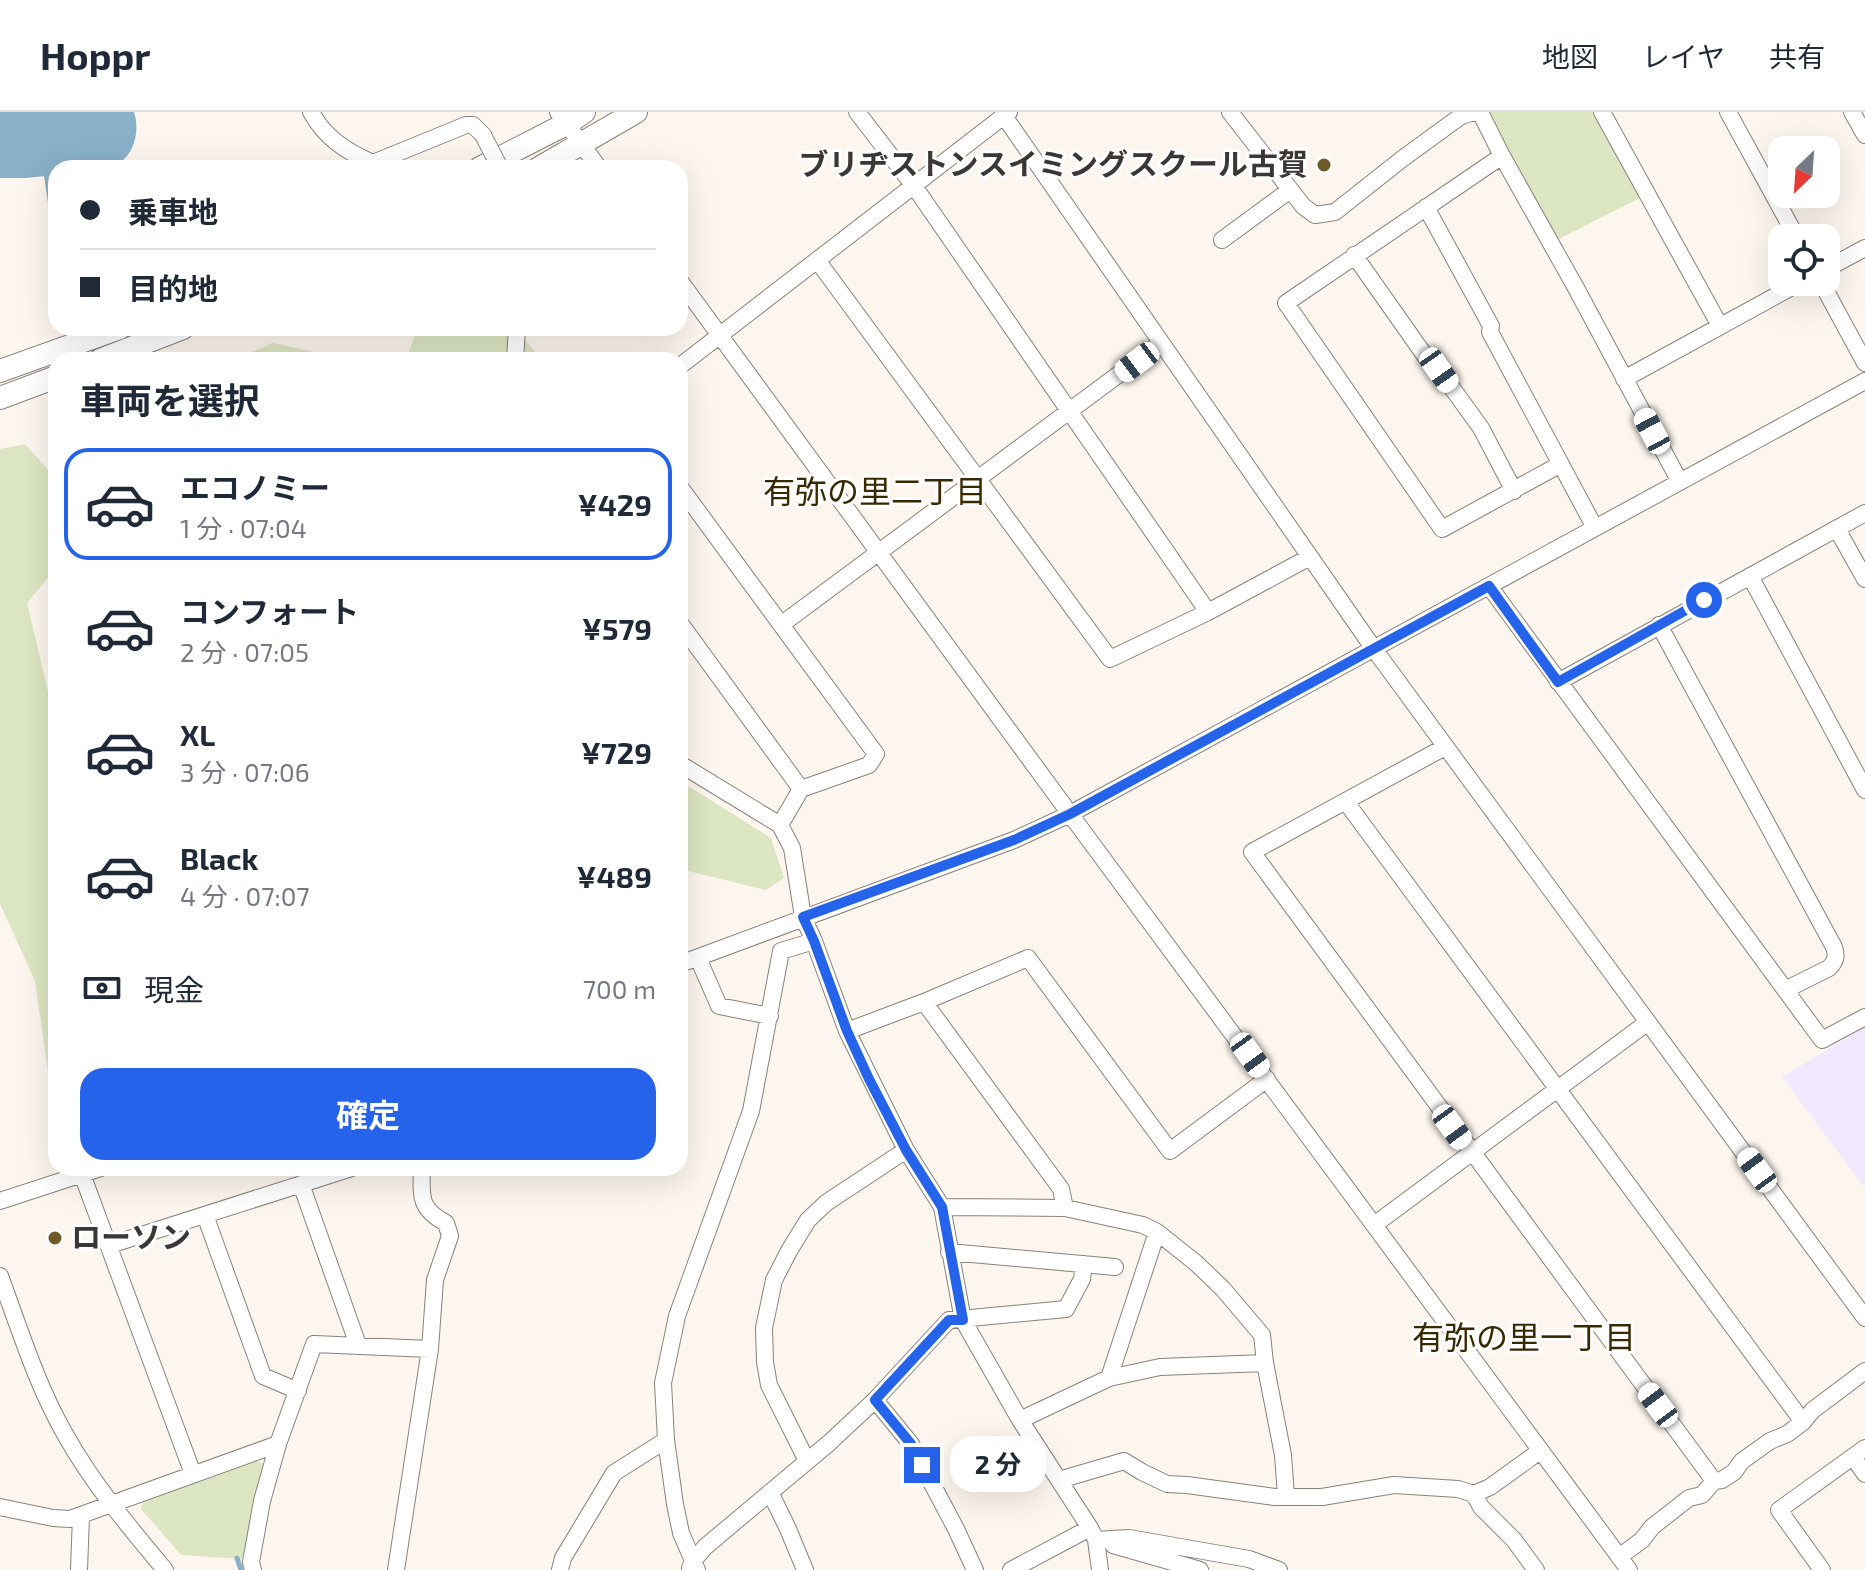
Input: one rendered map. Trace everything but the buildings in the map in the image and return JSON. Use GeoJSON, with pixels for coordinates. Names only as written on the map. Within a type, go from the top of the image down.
{"type":"FeatureCollection","features":[{"type":"Feature","properties":{"kind":"highway"},"geometry":{"type":"LineString","coordinates":[[553,160],[636,112]]}},
{"type":"Feature","properties":{"kind":"highway"},"geometry":{"type":"LineString","coordinates":[[494,160],[570,116]]}},
{"type":"Feature","properties":{"kind":"highway"},"geometry":{"type":"LineString","coordinates":[[52,352],[98,336]]}},
{"type":"Feature","properties":{"kind":"highway"},"geometry":{"type":"LineString","coordinates":[[121,352],[163,336]]}},
{"type":"Feature","properties":{"kind":"highway"},"geometry":{"type":"LineString","coordinates":[[0,371],[48,354]]}},
{"type":"Feature","properties":{"kind":"highway"},"geometry":{"type":"LineString","coordinates":[[0,398],[47,380]]}},
{"type":"Feature","properties":{"kind":"street"},"geometry":{"type":"LineString","coordinates":[[311,112],[333,141],[366,160]]}},
{"type":"Feature","properties":{"kind":"street"},"geometry":{"type":"LineString","coordinates":[[857,112],[914,186],[1208,612]]}},
{"type":"Feature","properties":{"kind":"street"},"geometry":{"type":"LineString","coordinates":[[1230,112],[1303,206],[1315,215],[1335,212],[1461,116],[1477,112],[1680,482]]}},
{"type":"Feature","properties":{"kind":"street"},"geometry":{"type":"LineString","coordinates":[[1602,112],[1720,326]]}},
{"type":"Feature","properties":{"kind":"street"},"geometry":{"type":"LineString","coordinates":[[1728,112],[1789,224]]}},
{"type":"Feature","properties":{"kind":"street"},"geometry":{"type":"LineString","coordinates":[[688,360],[1007,114],[1161,343],[1374,649],[1865,1318]]}},
{"type":"Feature","properties":{"kind":"street"},"geometry":{"type":"LineString","coordinates":[[570,116],[581,144],[593,160]]}},
{"type":"Feature","properties":{"kind":"street"},"geometry":{"type":"LineString","coordinates":[[380,160],[466,125],[473,125],[483,135],[496,160]]}},
{"type":"Feature","properties":{"kind":"street"},"geometry":{"type":"LineString","coordinates":[[1502,156],[1286,303],[1442,529],[1561,464]]}},
{"type":"Feature","properties":{"kind":"street"},"geometry":{"type":"LineString","coordinates":[[1222,240],[1290,190]]}},
{"type":"Feature","properties":{"kind":"street"},"geometry":{"type":"LineString","coordinates":[[1426,207],[1595,528]]}},
{"type":"Feature","properties":{"kind":"street"},"geometry":{"type":"LineString","coordinates":[[1840,261],[1865,248]]}},
{"type":"Feature","properties":{"kind":"street"},"geometry":{"type":"LineString","coordinates":[[1354,255],[1428,360],[1439,370],[1481,428],[1514,491]]}},
{"type":"Feature","properties":{"kind":"street"},"geometry":{"type":"LineString","coordinates":[[817,260],[1110,659],[1208,612],[1310,557]]}},
{"type":"Feature","properties":{"kind":"street"},"geometry":{"type":"LineString","coordinates":[[688,292],[1624,1563],[1652,1527],[1689,1498],[1702,1495],[1714,1481],[1734,1472],[1742,1461],[1770,1441],[1787,1434],[1865,1371]]}},
{"type":"Feature","properties":{"kind":"street"},"geometry":{"type":"LineString","coordinates":[[1624,379],[1775,296]]}},
{"type":"Feature","properties":{"kind":"street"},"geometry":{"type":"LineString","coordinates":[[1829,296],[1865,363]]}},
{"type":"Feature","properties":{"kind":"street"},"geometry":{"type":"LineString","coordinates":[[782,624],[1161,343]]}},
{"type":"Feature","properties":{"kind":"street"},"geometry":{"type":"LineString","coordinates":[[688,961],[1014,840],[1070,814],[1865,381]]}},
{"type":"Feature","properties":{"kind":"street"},"geometry":{"type":"LineString","coordinates":[[688,499],[876,754],[869,765],[801,789],[780,825]]}},
{"type":"Feature","properties":{"kind":"street"},"geometry":{"type":"LineString","coordinates":[[1558,682],[1865,513]]}},
{"type":"Feature","properties":{"kind":"street"},"geometry":{"type":"LineString","coordinates":[[1837,529],[1865,579]]}},
{"type":"Feature","properties":{"kind":"street"},"geometry":{"type":"LineString","coordinates":[[1750,576],[1865,790]]}},
{"type":"Feature","properties":{"kind":"street"},"geometry":{"type":"LineString","coordinates":[[1489,586],[1822,1040],[1865,1017]]}},
{"type":"Feature","properties":{"kind":"street"},"geometry":{"type":"LineString","coordinates":[[1659,625],[1837,955],[1829,968],[1785,990]]}},
{"type":"Feature","properties":{"kind":"street"},"geometry":{"type":"LineString","coordinates":[[688,634],[801,789]]}},
{"type":"Feature","properties":{"kind":"street"},"geometry":{"type":"LineString","coordinates":[[1445,747],[1252,852],[1714,1481]]}},
{"type":"Feature","properties":{"kind":"street"},"geometry":{"type":"LineString","coordinates":[[688,769],[780,825],[792,848],[803,917],[847,1031],[906,1150],[942,1207],[963,1320],[1020,1420],[1093,1534],[1100,1570]]}},
{"type":"Feature","properties":{"kind":"street"},"geometry":{"type":"LineString","coordinates":[[1346,802],[1803,1422]]}},
{"type":"Feature","properties":{"kind":"street"},"geometry":{"type":"LineString","coordinates":[[693,1567],[675,1504],[666,1440],[663,1383],[677,1316],[751,1111],[781,951],[814,941]]}},
{"type":"Feature","properties":{"kind":"street"},"geometry":{"type":"LineString","coordinates":[[698,958],[719,1006],[770,1016]]}},
{"type":"Feature","properties":{"kind":"street"},"geometry":{"type":"LineString","coordinates":[[847,1031],[1028,958],[1170,1151],[1267,1079]]}},
{"type":"Feature","properties":{"kind":"street"},"geometry":{"type":"LineString","coordinates":[[924,1002],[1061,1189],[1065,1208]]}},
{"type":"Feature","properties":{"kind":"street"},"geometry":{"type":"LineString","coordinates":[[1374,1225],[1648,1022]]}},
{"type":"Feature","properties":{"kind":"street"},"geometry":{"type":"LineString","coordinates":[[807,1461],[769,1385],[764,1328],[774,1280],[808,1220],[826,1203],[906,1150]]}},
{"type":"Feature","properties":{"kind":"street"},"geometry":{"type":"LineString","coordinates":[[0,1201],[76,1176]]}},
{"type":"Feature","properties":{"kind":"street"},"geometry":{"type":"LineString","coordinates":[[83,1176],[193,1474]]}},
{"type":"Feature","properties":{"kind":"street"},"geometry":{"type":"LineString","coordinates":[[110,1245],[326,1176]]}},
{"type":"Feature","properties":{"kind":"street"},"geometry":{"type":"LineString","coordinates":[[396,1570],[430,1349],[435,1280],[450,1236],[446,1223],[432,1216],[424,1206],[422,1176]]}},
{"type":"Feature","properties":{"kind":"street"},"geometry":{"type":"LineString","coordinates":[[301,1184],[358,1345]]}},
{"type":"Feature","properties":{"kind":"street"},"geometry":{"type":"LineString","coordinates":[[942,1207],[1065,1208],[1134,1222],[1157,1232],[1196,1263],[1262,1335],[1283,1455],[1286,1496]]}},
{"type":"Feature","properties":{"kind":"street"},"geometry":{"type":"LineString","coordinates":[[205,1215],[263,1376],[298,1391]]}},
{"type":"Feature","properties":{"kind":"street"},"geometry":{"type":"LineString","coordinates":[[1109,1378],[1157,1232]]}},
{"type":"Feature","properties":{"kind":"street"},"geometry":{"type":"LineString","coordinates":[[949,1252],[1115,1267]]}},
{"type":"Feature","properties":{"kind":"street"},"geometry":{"type":"LineString","coordinates":[[693,1567],[705,1547],[829,1443],[875,1400],[949,1320],[1066,1309],[1082,1279],[1084,1264]]}},
{"type":"Feature","properties":{"kind":"street"},"geometry":{"type":"LineString","coordinates":[[0,1276],[44,1394],[66,1437],[112,1503],[165,1570]]}},
{"type":"Feature","properties":{"kind":"street"},"geometry":{"type":"LineString","coordinates":[[253,1570],[251,1562],[262,1501],[278,1444],[314,1344],[430,1349]]}},
{"type":"Feature","properties":{"kind":"street"},"geometry":{"type":"LineString","coordinates":[[1020,1420],[1109,1378],[1160,1367],[1265,1363]]}},
{"type":"Feature","properties":{"kind":"street"},"geometry":{"type":"LineString","coordinates":[[875,1400],[911,1444],[975,1570]]}},
{"type":"Feature","properties":{"kind":"street"},"geometry":{"type":"LineString","coordinates":[[560,1570],[563,1558],[614,1473],[666,1440]]}},
{"type":"Feature","properties":{"kind":"street"},"geometry":{"type":"LineString","coordinates":[[0,1507],[70,1519],[278,1444]]}},
{"type":"Feature","properties":{"kind":"street"},"geometry":{"type":"LineString","coordinates":[[1059,1480],[1124,1461],[1167,1484],[1275,1497],[1322,1497],[1394,1485],[1458,1489],[1474,1494],[1490,1487],[1540,1451]]}},
{"type":"Feature","properties":{"kind":"street"},"geometry":{"type":"LineString","coordinates":[[1822,1570],[1779,1510],[1859,1452],[1865,1474]]}},
{"type":"Feature","properties":{"kind":"street"},"geometry":{"type":"LineString","coordinates":[[770,1492],[805,1570]]}},
{"type":"Feature","properties":{"kind":"street"},"geometry":{"type":"LineString","coordinates":[[1474,1494],[1481,1507],[1514,1540],[1536,1570]]}},
{"type":"Feature","properties":{"kind":"street"},"geometry":{"type":"LineString","coordinates":[[79,1570],[81,1516]]}},
{"type":"Feature","properties":{"kind":"street"},"geometry":{"type":"LineString","coordinates":[[1093,1534],[1200,1570]]}},
{"type":"Feature","properties":{"kind":"street"},"geometry":{"type":"LineString","coordinates":[[1011,1570],[1093,1534],[1249,1559],[1279,1570]]}},
{"type":"Feature","properties":{"kind":"shaded area"},"geometry":{"type":"Polygon","coordinates":[[[1865,1027],[1865,1188],[1782,1077],[1865,1027]]]}},
{"type":"Feature","properties":{"kind":"green space"},"geometry":{"type":"Polygon","coordinates":[[[1488,112],[1596,112],[1642,197],[1557,240],[1488,112]]]}},
{"type":"Feature","properties":{"kind":"green space"},"geometry":{"type":"Polygon","coordinates":[[[415,336],[522,336],[535,352],[409,352],[415,336]]]}},
{"type":"Feature","properties":{"kind":"green space"},"geometry":{"type":"Polygon","coordinates":[[[273,343],[315,352],[251,352],[273,343]]]}},
{"type":"Feature","properties":{"kind":"green space"},"geometry":{"type":"Polygon","coordinates":[[[25,444],[48,470],[48,578],[27,603],[48,691],[48,1071],[35,981],[0,904],[0,449],[25,444]]]}},
{"type":"Feature","properties":{"kind":"green space"},"geometry":{"type":"Polygon","coordinates":[[[688,786],[771,838],[784,878],[766,890],[688,871],[688,786]]]}},
{"type":"Feature","properties":{"kind":"green space"},"geometry":{"type":"Polygon","coordinates":[[[257,1461],[265,1464],[243,1559],[181,1555],[141,1509],[144,1500],[257,1461]]]}},
{"type":"Feature","properties":{"kind":"water"},"geometry":{"type":"Polygon","coordinates":[[[0,112],[134,112],[135,138],[123,160],[48,160],[48,176],[0,178],[0,112]]]}},
{"type":"Feature","properties":{"kind":"waterway"},"geometry":{"type":"LineString","coordinates":[[46,172],[48,186]]}},
{"type":"Feature","properties":{"kind":"waterway"},"geometry":{"type":"LineString","coordinates":[[82,348],[83,352]]}},
{"type":"Feature","properties":{"kind":"waterway"},"geometry":{"type":"LineString","coordinates":[[237,1558],[241,1570]]}},
{"type":"Feature","properties":{"kind":"place","name":"ブリヂストンスイミングスクール古賀"},"geometry":{"type":"Point","coordinates":[1324,165]}},
{"type":"Feature","properties":{"kind":"place","name":"ローソン"},"geometry":{"type":"Point","coordinates":[55,1238]}},
{"type":"Feature","properties":{"kind":"district","name":"有弥の里二丁目"},"geometry":{"type":"Point","coordinates":[875,492]}},
{"type":"Feature","properties":{"kind":"district","name":"有弥の里一丁目"},"geometry":{"type":"Point","coordinates":[1524,1338]}},
{"type":"Feature","properties":{"kind":"route"},"geometry":{"type":"LineString","coordinates":[[922,1465],[911,1444],[875,1400],[949,1320],[963,1320],[942,1207],[906,1150],[869,1079],[803,917],[1014,840],[1070,814],[1489,586],[1558,682],[1704,600]]}}]}
